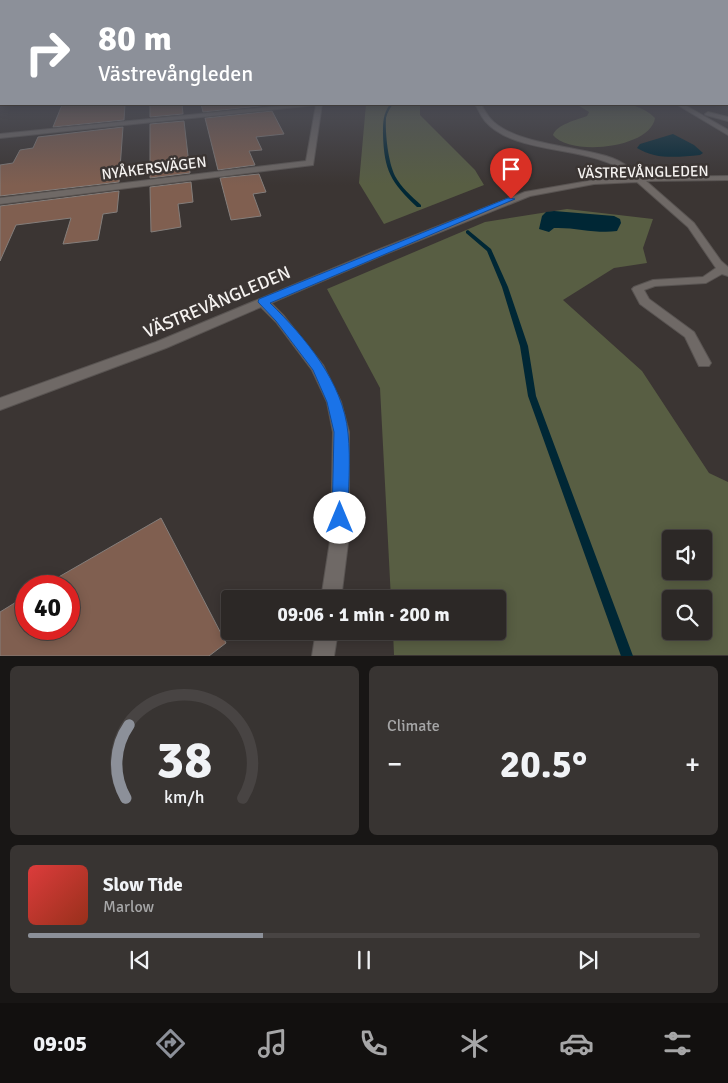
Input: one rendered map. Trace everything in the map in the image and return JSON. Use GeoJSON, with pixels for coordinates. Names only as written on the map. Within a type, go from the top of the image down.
{"type":"FeatureCollection","features":[{"type":"Feature","properties":{"kind":"street"},"geometry":{"type":"LineString","coordinates":[[0,136],[122,124]]}},
{"type":"Feature","properties":{"kind":"street","name":"NYÅKERSVÄGEN"},"geometry":{"type":"LineString","coordinates":[[0,201],[310,163],[316,124]]}},
{"type":"Feature","properties":{"kind":"street"},"geometry":{"type":"LineString","coordinates":[[492,124],[508,133],[528,141],[608,158],[625,167],[691,224],[717,263],[725,270],[706,280],[653,283],[638,289],[644,301],[690,335],[704,363]]}},
{"type":"Feature","properties":{"kind":"street"},"geometry":{"type":"LineString","coordinates":[[712,124],[728,133]]}},
{"type":"Feature","properties":{"kind":"street","name":"VÄSTREVÅNGLEDEN"},"geometry":{"type":"LineString","coordinates":[[0,404],[161,345],[511,199],[594,182],[639,179],[728,178]]}},
{"type":"Feature","properties":{"kind":"street","name":"VÄSTREVÅNGLEDEN"},"geometry":{"type":"LineString","coordinates":[[559,188],[728,186]]}},
{"type":"Feature","properties":{"kind":"street"},"geometry":{"type":"LineString","coordinates":[[263,302],[280,319],[318,368],[336,409],[341,432],[340,535],[332,590]]}},
{"type":"Feature","properties":{"kind":"street"},"geometry":{"type":"LineString","coordinates":[[323,656],[325,640]]}},
{"type":"Feature","properties":{"kind":"green space"},"geometry":{"type":"Polygon","coordinates":[[[364,124],[429,124],[475,170],[484,185],[384,224],[359,183],[364,124]]]}},
{"type":"Feature","properties":{"kind":"green space"},"geometry":{"type":"Polygon","coordinates":[[[652,124],[650,128],[640,136],[626,142],[592,147],[576,146],[562,142],[553,135],[563,125],[652,124]]]}},
{"type":"Feature","properties":{"kind":"green space"},"geometry":{"type":"Polygon","coordinates":[[[567,209],[653,219],[643,248],[647,263],[614,268],[563,300],[642,371],[709,473],[728,482],[728,655],[394,655],[393,640],[506,640],[506,590],[391,590],[380,388],[327,289],[485,222],[567,209]]]}},
{"type":"Feature","properties":{"kind":"water"},"geometry":{"type":"Polygon","coordinates":[[[673,134],[694,145],[703,153],[700,155],[667,157],[644,152],[637,148],[640,144],[673,134]]]}},
{"type":"Feature","properties":{"kind":"water"},"geometry":{"type":"Polygon","coordinates":[[[546,212],[614,216],[620,219],[621,223],[617,231],[609,232],[554,228],[549,232],[539,229],[542,216],[546,212]]]}},
{"type":"Feature","properties":{"kind":"building"},"geometry":{"type":"Polygon","coordinates":[[[54,124],[87,124],[53,127],[54,124]]]}},
{"type":"Feature","properties":{"kind":"building"},"geometry":{"type":"Polygon","coordinates":[[[150,124],[184,124],[190,173],[150,178],[150,124]]]}},
{"type":"Feature","properties":{"kind":"building"},"geometry":{"type":"Polygon","coordinates":[[[206,124],[279,124],[284,134],[256,137],[262,150],[249,151],[255,165],[218,170],[206,124]]]}},
{"type":"Feature","properties":{"kind":"building"},"geometry":{"type":"Polygon","coordinates":[[[123,127],[119,182],[0,196],[0,165],[13,163],[20,150],[33,148],[38,137],[123,127]]]}},
{"type":"Feature","properties":{"kind":"building"},"geometry":{"type":"Polygon","coordinates":[[[259,174],[266,192],[253,194],[261,216],[231,220],[220,178],[259,174]]]}},
{"type":"Feature","properties":{"kind":"building"},"geometry":{"type":"Polygon","coordinates":[[[191,182],[193,202],[178,204],[181,227],[151,232],[150,187],[191,182]]]}},
{"type":"Feature","properties":{"kind":"building"},"geometry":{"type":"Polygon","coordinates":[[[119,191],[117,212],[103,214],[98,240],[63,244],[71,218],[16,225],[0,261],[0,206],[119,191]]]}},
{"type":"Feature","properties":{"kind":"building"},"geometry":{"type":"Polygon","coordinates":[[[161,518],[221,633],[221,640],[224,640],[226,643],[209,656],[0,656],[0,612],[15,603],[15,640],[80,640],[80,575],[62,575],[161,518]]]}},
{"type":"Feature","properties":{"kind":"waterway"},"geometry":{"type":"LineString","coordinates":[[385,124],[389,167],[396,182],[419,206]]}},
{"type":"Feature","properties":{"kind":"waterway"},"geometry":{"type":"LineString","coordinates":[[468,232],[489,250],[505,287],[524,346],[532,396],[627,656]]}},
{"type":"Feature","properties":{"kind":"route"},"geometry":{"type":"LineString","coordinates":[[340,518],[341,432],[334,402],[318,368],[280,319],[263,302],[511,199]]}}]}
